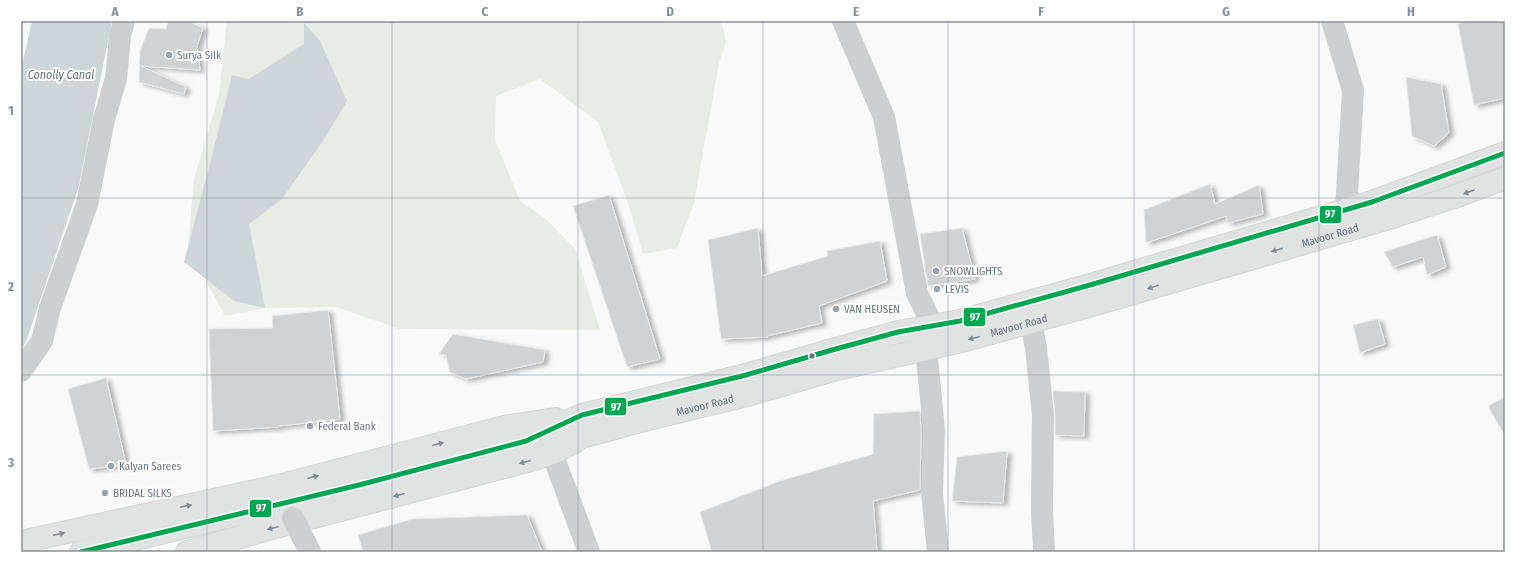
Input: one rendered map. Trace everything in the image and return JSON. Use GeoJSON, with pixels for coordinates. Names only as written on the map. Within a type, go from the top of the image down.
{"type":"FeatureCollection","features":[{"type":"Feature","properties":{"kind":"main road","name":"Mavoor Road"},"geometry":{"type":"LineString","coordinates":[[81,552],[359,485],[526,441],[586,436],[652,418],[752,394],[837,369],[966,340],[1090,285],[1372,202],[1505,153]]}},
{"type":"Feature","properties":{"kind":"main road","name":"Mavoor Road"},"geometry":{"type":"LineString","coordinates":[[526,441],[582,415],[746,375],[898,332],[960,321],[1096,304],[1379,221],[1460,195],[1505,178]]}},
{"type":"Feature","properties":{"kind":"main road"},"geometry":{"type":"LineString","coordinates":[[21,542],[278,486],[504,427],[582,415]]}},
{"type":"Feature","properties":{"kind":"main road"},"geometry":{"type":"LineString","coordinates":[[187,552],[268,529],[535,459],[552,453],[586,436]]}},
{"type":"Feature","properties":{"kind":"street"},"geometry":{"type":"LineString","coordinates":[[21,371],[42,341],[50,308],[86,204],[104,119],[116,79],[120,36],[124,21]]}},
{"type":"Feature","properties":{"kind":"street"},"geometry":{"type":"LineString","coordinates":[[843,21],[884,117],[917,293],[933,326]]}},
{"type":"Feature","properties":{"kind":"street"},"geometry":{"type":"LineString","coordinates":[[1332,21],[1353,90],[1346,210]]}},
{"type":"Feature","properties":{"kind":"street"},"geometry":{"type":"LineString","coordinates":[[1029,312],[1036,348],[1043,415],[1042,510],[1044,552]]}},
{"type":"Feature","properties":{"kind":"street"},"geometry":{"type":"LineString","coordinates":[[926,348],[934,430],[932,493],[938,552]]}},
{"type":"Feature","properties":{"kind":"street"},"geometry":{"type":"LineString","coordinates":[[552,453],[589,552]]}},
{"type":"Feature","properties":{"kind":"street"},"geometry":{"type":"LineString","coordinates":[[292,514],[307,545]]}},
{"type":"Feature","properties":{"kind":"shaded area"},"geometry":{"type":"Polygon","coordinates":[[[227,21],[721,21],[726,42],[719,63],[694,203],[677,248],[643,254],[629,206],[598,122],[540,79],[496,96],[495,140],[520,201],[547,220],[575,249],[600,330],[400,329],[336,307],[265,308],[225,316],[188,247],[194,179],[219,95],[227,21]]]}},
{"type":"Feature","properties":{"kind":"water","name":"Conolly Canal"},"geometry":{"type":"Polygon","coordinates":[[[32,21],[112,21],[79,186],[26,342],[21,349],[21,70],[32,21]]]}},
{"type":"Feature","properties":{"kind":"water"},"geometry":{"type":"Polygon","coordinates":[[[304,23],[320,41],[347,101],[325,138],[282,199],[249,224],[265,308],[234,301],[184,262],[232,75],[249,79],[304,44],[304,23]]]}},
{"type":"Feature","properties":{"kind":"building","name":"Surya Silk"},"geometry":{"type":"Polygon","coordinates":[[[168,21],[188,21],[203,28],[197,46],[200,70],[141,66],[186,87],[184,94],[139,82],[140,51],[149,28],[166,29],[168,21]]]}},
{"type":"Feature","properties":{"kind":"building"},"geometry":{"type":"Polygon","coordinates":[[[1470,21],[1505,21],[1505,98],[1474,105],[1458,24],[1470,21]]]}},
{"type":"Feature","properties":{"kind":"building"},"geometry":{"type":"Polygon","coordinates":[[[1406,77],[1441,84],[1449,133],[1434,146],[1412,136],[1406,77]]]}},
{"type":"Feature","properties":{"kind":"building"},"geometry":{"type":"Polygon","coordinates":[[[1210,184],[1215,204],[1259,185],[1263,214],[1228,223],[1226,216],[1146,243],[1144,210],[1210,184]]]}},
{"type":"Feature","properties":{"kind":"building"},"geometry":{"type":"Polygon","coordinates":[[[609,195],[660,359],[627,367],[573,206],[609,195]]]}},
{"type":"Feature","properties":{"kind":"building"},"geometry":{"type":"Polygon","coordinates":[[[758,228],[762,276],[828,256],[827,251],[880,241],[887,281],[819,306],[822,323],[767,336],[768,337],[721,339],[708,240],[758,228]]]}},
{"type":"Feature","properties":{"kind":"building"},"geometry":{"type":"Polygon","coordinates":[[[962,228],[975,279],[928,286],[920,234],[962,228]]]}},
{"type":"Feature","properties":{"kind":"building"},"geometry":{"type":"Polygon","coordinates":[[[1437,235],[1446,267],[1427,275],[1423,257],[1393,267],[1384,252],[1437,235]]]}},
{"type":"Feature","properties":{"kind":"building"},"geometry":{"type":"Polygon","coordinates":[[[328,310],[340,419],[279,427],[213,431],[209,329],[273,328],[272,316],[328,310]]]}},
{"type":"Feature","properties":{"kind":"building"},"geometry":{"type":"Polygon","coordinates":[[[1378,319],[1385,344],[1360,353],[1353,325],[1378,319]]]}},
{"type":"Feature","properties":{"kind":"building"},"geometry":{"type":"Polygon","coordinates":[[[453,334],[545,350],[543,362],[466,379],[450,372],[446,355],[439,354],[453,334]]]}},
{"type":"Feature","properties":{"kind":"building"},"geometry":{"type":"Polygon","coordinates":[[[106,378],[126,465],[89,469],[68,389],[106,378]]]}},
{"type":"Feature","properties":{"kind":"building"},"geometry":{"type":"Polygon","coordinates":[[[1053,391],[1085,392],[1084,436],[1055,435],[1053,391]]]}},
{"type":"Feature","properties":{"kind":"building"},"geometry":{"type":"Polygon","coordinates":[[[1505,397],[1505,436],[1488,406],[1505,397]]]}},
{"type":"Feature","properties":{"kind":"building"},"geometry":{"type":"Polygon","coordinates":[[[920,411],[920,490],[873,501],[877,552],[712,552],[700,512],[780,481],[873,454],[874,414],[920,411]]]}},
{"type":"Feature","properties":{"kind":"building"},"geometry":{"type":"Polygon","coordinates":[[[1007,451],[1003,503],[952,501],[957,457],[1007,451]]]}},
{"type":"Feature","properties":{"kind":"building"},"geometry":{"type":"Polygon","coordinates":[[[527,515],[542,552],[363,552],[358,535],[412,519],[527,515]]]}},
{"type":"Feature","properties":{"kind":"transit line","name":"97"},"geometry":{"type":"LineString","coordinates":[[81,552],[359,485],[526,441],[582,415],[746,375],[898,332],[960,321],[1090,285],[1372,202],[1505,153]]}},
{"type":"Feature","properties":{"kind":"place","name":"Surya Silk"},"geometry":{"type":"Point","coordinates":[169,55]}},
{"type":"Feature","properties":{"kind":"place","name":"SNOWLIGHTS"},"geometry":{"type":"Point","coordinates":[936,271]}},
{"type":"Feature","properties":{"kind":"place","name":"LEVIS"},"geometry":{"type":"Point","coordinates":[937,289]}},
{"type":"Feature","properties":{"kind":"place","name":"VAN HEUSEN"},"geometry":{"type":"Point","coordinates":[836,309]}},
{"type":"Feature","properties":{"kind":"place","name":"Federal Bank"},"geometry":{"type":"Point","coordinates":[310,426]}},
{"type":"Feature","properties":{"kind":"place","name":"Kalyan Sarees"},"geometry":{"type":"Point","coordinates":[111,466]}},
{"type":"Feature","properties":{"kind":"place","name":"BRIDAL SILKS"},"geometry":{"type":"Point","coordinates":[105,493]}}]}
